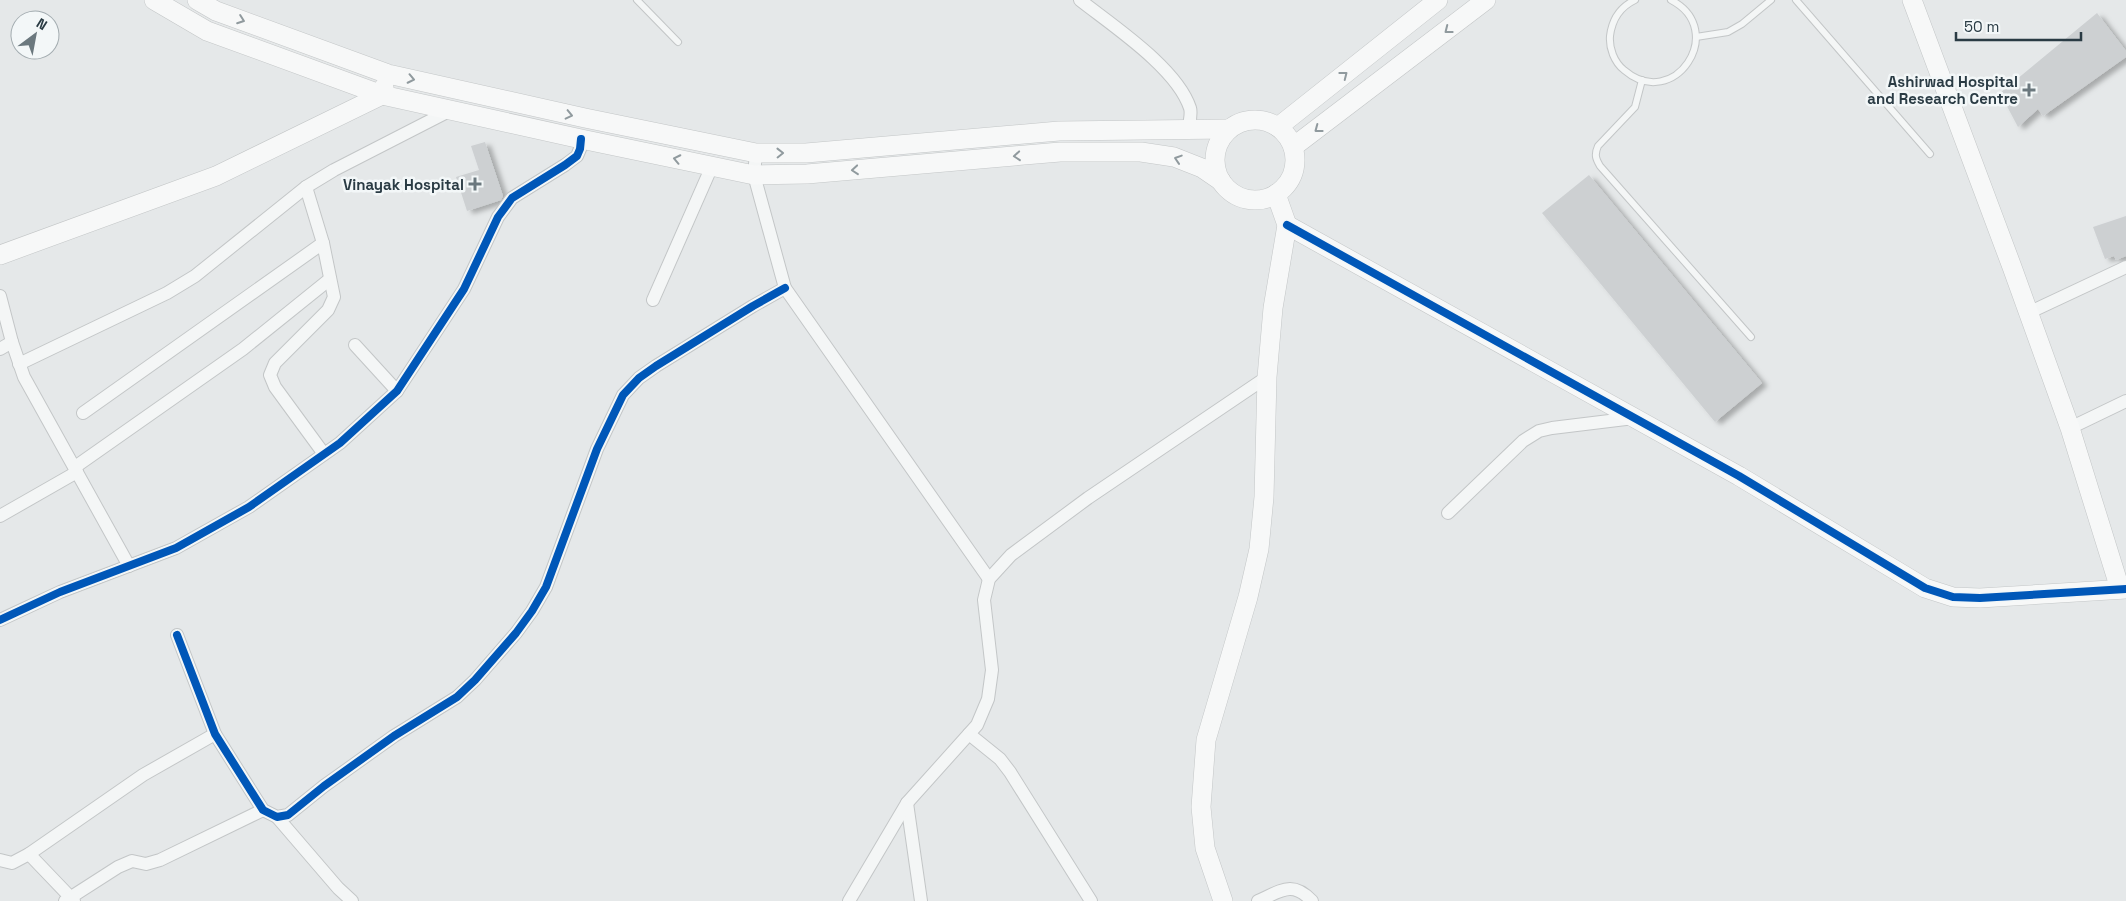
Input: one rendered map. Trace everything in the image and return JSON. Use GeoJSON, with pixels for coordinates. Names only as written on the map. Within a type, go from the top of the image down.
{"type":"FeatureCollection","features":[{"type":"Feature","properties":{"kind":"main road"},"geometry":{"type":"LineString","coordinates":[[154,0],[206,31],[382,95],[754,175],[808,174],[1060,152],[1141,152],[1174,157],[1202,168],[1221,181],[1232,192],[1246,199],[1262,199],[1276,194],[1286,185],[1293,173],[1295,160],[1293,148],[1278,127],[1266,121],[1240,122],[1229,129],[1221,139],[1216,151],[1216,166],[1221,181]]}},
{"type":"Feature","properties":{"kind":"main road"},"geometry":{"type":"LineString","coordinates":[[197,0],[216,11],[388,74],[585,118],[756,153],[806,153],[1059,131],[1188,131],[1229,129]]}},
{"type":"Feature","properties":{"kind":"main road"},"geometry":{"type":"LineString","coordinates":[[1278,127],[1438,0]]}},
{"type":"Feature","properties":{"kind":"main road"},"geometry":{"type":"LineString","coordinates":[[1293,148],[1486,0]]}},
{"type":"Feature","properties":{"kind":"main road"},"geometry":{"type":"LineString","coordinates":[[1287,225],[1739,476],[1925,588],[1952,597],[1980,598],[2123,589],[2070,428],[1912,0]]}},
{"type":"Feature","properties":{"kind":"main road"},"geometry":{"type":"LineString","coordinates":[[0,255],[216,176],[382,95],[388,74]]}},
{"type":"Feature","properties":{"kind":"main road"},"geometry":{"type":"LineString","coordinates":[[1223,901],[1205,848],[1201,808],[1206,740],[1248,597],[1259,549],[1264,497],[1267,377],[1273,308],[1287,225],[1276,194]]}},
{"type":"Feature","properties":{"kind":"street"},"geometry":{"type":"LineString","coordinates":[[1080,0],[1130,39],[1163,68],[1183,93],[1191,110],[1188,131]]}},
{"type":"Feature","properties":{"kind":"street"},"geometry":{"type":"LineString","coordinates":[[20,364],[167,293],[195,276],[306,187],[334,170],[451,110]]}},
{"type":"Feature","properties":{"kind":"street"},"geometry":{"type":"LineString","coordinates":[[0,620],[60,592],[184,544],[249,507],[347,437],[397,391],[464,289],[498,217],[512,198],[577,156],[581,139]]}},
{"type":"Feature","properties":{"kind":"street"},"geometry":{"type":"LineString","coordinates":[[756,153],[754,175],[785,288],[989,579]]}},
{"type":"Feature","properties":{"kind":"street"},"geometry":{"type":"LineString","coordinates":[[653,300],[712,166]]}},
{"type":"Feature","properties":{"kind":"street"},"geometry":{"type":"LineString","coordinates":[[306,187],[323,243],[334,297],[332,305],[274,363],[270,375],[275,387],[324,454]]}},
{"type":"Feature","properties":{"kind":"street"},"geometry":{"type":"LineString","coordinates":[[83,413],[323,243]]}},
{"type":"Feature","properties":{"kind":"street"},"geometry":{"type":"LineString","coordinates":[[2028,313],[2126,267]]}},
{"type":"Feature","properties":{"kind":"street"},"geometry":{"type":"LineString","coordinates":[[0,516],[76,470],[243,349],[330,280]]}},
{"type":"Feature","properties":{"kind":"street"},"geometry":{"type":"LineString","coordinates":[[277,818],[288,815],[324,786],[394,736],[436,712],[457,697],[475,680],[516,633],[546,587],[597,450],[623,395],[638,378],[656,366],[785,288]]}},
{"type":"Feature","properties":{"kind":"street"},"geometry":{"type":"LineString","coordinates":[[0,296],[12,342],[24,377],[128,566]]}},
{"type":"Feature","properties":{"kind":"street"},"geometry":{"type":"LineString","coordinates":[[0,349],[12,342]]}},
{"type":"Feature","properties":{"kind":"street"},"geometry":{"type":"LineString","coordinates":[[355,345],[397,391]]}},
{"type":"Feature","properties":{"kind":"street"},"geometry":{"type":"LineString","coordinates":[[849,901],[907,803],[977,725],[988,700],[992,670],[984,600],[989,579],[1011,555],[1088,498],[1267,377]]}},
{"type":"Feature","properties":{"kind":"street"},"geometry":{"type":"LineString","coordinates":[[2070,428],[2126,401]]}},
{"type":"Feature","properties":{"kind":"street"},"geometry":{"type":"LineString","coordinates":[[1448,514],[1523,441],[1538,432],[1552,428],[1634,418]]}},
{"type":"Feature","properties":{"kind":"street"},"geometry":{"type":"LineString","coordinates":[[177,636],[215,734],[264,810],[277,818],[338,888],[352,901]]}},
{"type":"Feature","properties":{"kind":"street"},"geometry":{"type":"LineString","coordinates":[[0,860],[12,863],[29,854],[143,775],[215,734]]}},
{"type":"Feature","properties":{"kind":"street"},"geometry":{"type":"LineString","coordinates":[[969,734],[1000,759],[1010,772],[1091,901]]}},
{"type":"Feature","properties":{"kind":"street"},"geometry":{"type":"LineString","coordinates":[[907,803],[921,901]]}},
{"type":"Feature","properties":{"kind":"street"},"geometry":{"type":"LineString","coordinates":[[29,854],[70,900],[118,867],[132,862],[146,864],[160,860],[264,810]]}},
{"type":"Feature","properties":{"kind":"street"},"geometry":{"type":"LineString","coordinates":[[1258,901],[1287,889],[1297,889],[1312,901]]}},
{"type":"Feature","properties":{"kind":"lane"},"geometry":{"type":"LineString","coordinates":[[637,0],[678,42]]}},
{"type":"Feature","properties":{"kind":"lane"},"geometry":{"type":"LineString","coordinates":[[1630,1],[1618,13],[1612,27],[1610,42],[1613,56],[1622,68],[1634,77],[1648,82],[1663,81],[1676,75],[1688,65],[1694,52],[1696,37],[1694,25],[1688,13],[1671,0]]}},
{"type":"Feature","properties":{"kind":"lane"},"geometry":{"type":"LineString","coordinates":[[1696,37],[1728,32],[1742,24],[1771,0]]}},
{"type":"Feature","properties":{"kind":"lane"},"geometry":{"type":"LineString","coordinates":[[1796,0],[1930,154]]}},
{"type":"Feature","properties":{"kind":"lane"},"geometry":{"type":"LineString","coordinates":[[1642,80],[1635,106],[1598,146],[1595,152],[1596,158],[1600,166],[1751,338]]}},
{"type":"Feature","properties":{"kind":"building"},"geometry":{"type":"Polygon","coordinates":[[[2097,13],[2126,51],[2126,57],[2043,116],[2038,109],[2018,127],[2000,93],[2097,13]]]}},
{"type":"Feature","properties":{"kind":"building"},"geometry":{"type":"Polygon","coordinates":[[[485,142],[503,196],[501,200],[467,211],[456,177],[479,170],[471,146],[485,142]]]}},
{"type":"Feature","properties":{"kind":"building"},"geometry":{"type":"Polygon","coordinates":[[[1589,175],[1762,383],[1715,422],[1542,213],[1589,175]]]}},
{"type":"Feature","properties":{"kind":"building"},"geometry":{"type":"Polygon","coordinates":[[[2126,216],[2126,256],[2116,260],[2114,256],[2105,259],[2093,227],[2126,216]]]}},
{"type":"Feature","properties":{"kind":"cycle path"},"geometry":{"type":"LineString","coordinates":[[0,620],[60,592],[176,548],[249,507],[340,443],[397,391],[464,289],[498,217],[512,198],[577,156],[581,139]]}},
{"type":"Feature","properties":{"kind":"cycle path"},"geometry":{"type":"LineString","coordinates":[[1287,225],[1739,476],[1925,588],[1953,597],[1980,598],[2126,589]]}},
{"type":"Feature","properties":{"kind":"cycle path"},"geometry":{"type":"LineString","coordinates":[[177,635],[215,734],[263,810],[277,817],[288,815],[324,786],[394,736],[457,697],[475,680],[516,633],[546,587],[597,449],[623,395],[639,378],[785,288]]}},
{"type":"Feature","properties":{"kind":"place","name":"Ashirwad Hospital and Research Centre"},"geometry":{"type":"Point","coordinates":[2029,90]}},
{"type":"Feature","properties":{"kind":"place","name":"Vinayak Hospital"},"geometry":{"type":"Point","coordinates":[475,184]}}]}
